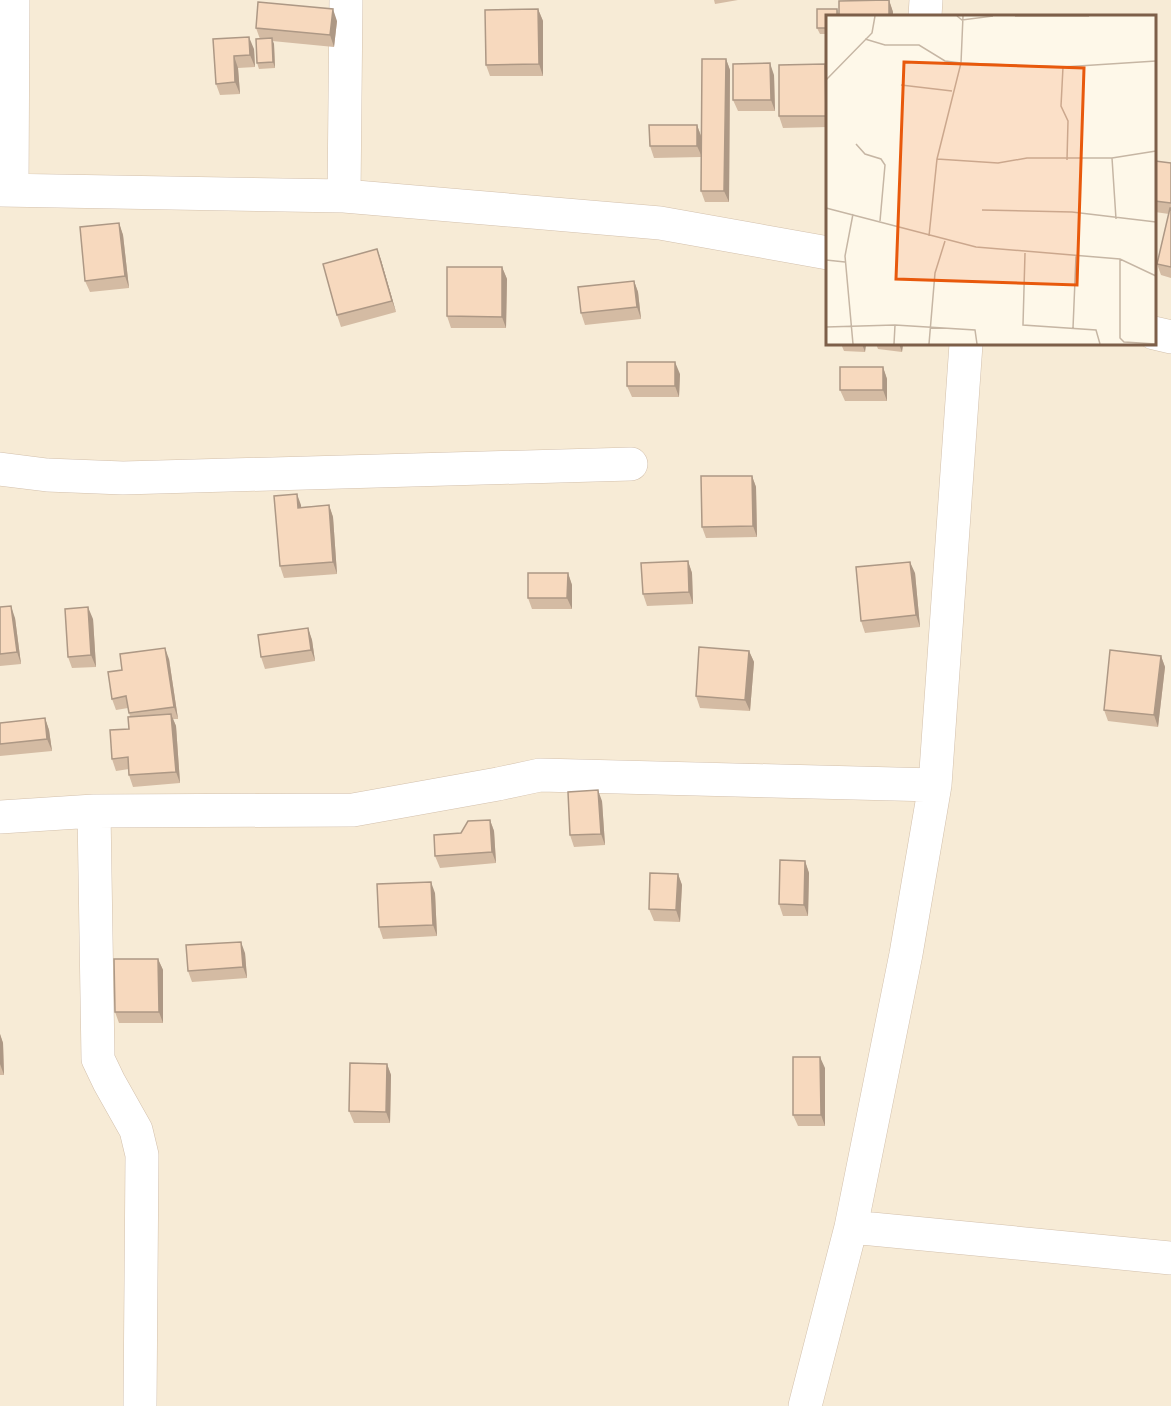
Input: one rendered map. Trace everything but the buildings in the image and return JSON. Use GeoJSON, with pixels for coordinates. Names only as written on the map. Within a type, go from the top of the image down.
{"type":"FeatureCollection","features":[{"type":"Feature","properties":{"kind":"street"},"geometry":{"type":"LineString","coordinates":[[14,0],[6,190],[344,196],[660,223],[826,252]]}},
{"type":"Feature","properties":{"kind":"street"},"geometry":{"type":"LineString","coordinates":[[344,196],[346,0]]}},
{"type":"Feature","properties":{"kind":"street"},"geometry":{"type":"LineString","coordinates":[[925,15],[926,0]]}},
{"type":"Feature","properties":{"kind":"street"},"geometry":{"type":"LineString","coordinates":[[1156,333],[1171,337]]}},
{"type":"Feature","properties":{"kind":"street"},"geometry":{"type":"LineString","coordinates":[[805,1406],[851,1227],[906,954],[935,784],[966,345]]}},
{"type":"Feature","properties":{"kind":"street"},"geometry":{"type":"LineString","coordinates":[[0,469],[47,476],[123,478],[631,464]]}},
{"type":"Feature","properties":{"kind":"street"},"geometry":{"type":"LineString","coordinates":[[0,818],[94,811],[353,810],[540,775],[935,784]]}},
{"type":"Feature","properties":{"kind":"street"},"geometry":{"type":"LineString","coordinates":[[94,811],[98,1059],[136,1130],[142,1155],[140,1406]]}},
{"type":"Feature","properties":{"kind":"street"},"geometry":{"type":"LineString","coordinates":[[851,1227],[1171,1258]]}},
{"type":"Feature","properties":{"kind":"shaded area"},"geometry":{"type":"Polygon","coordinates":[[[0,0],[1171,0],[1171,1406],[0,1406],[0,0]]]}}]}
